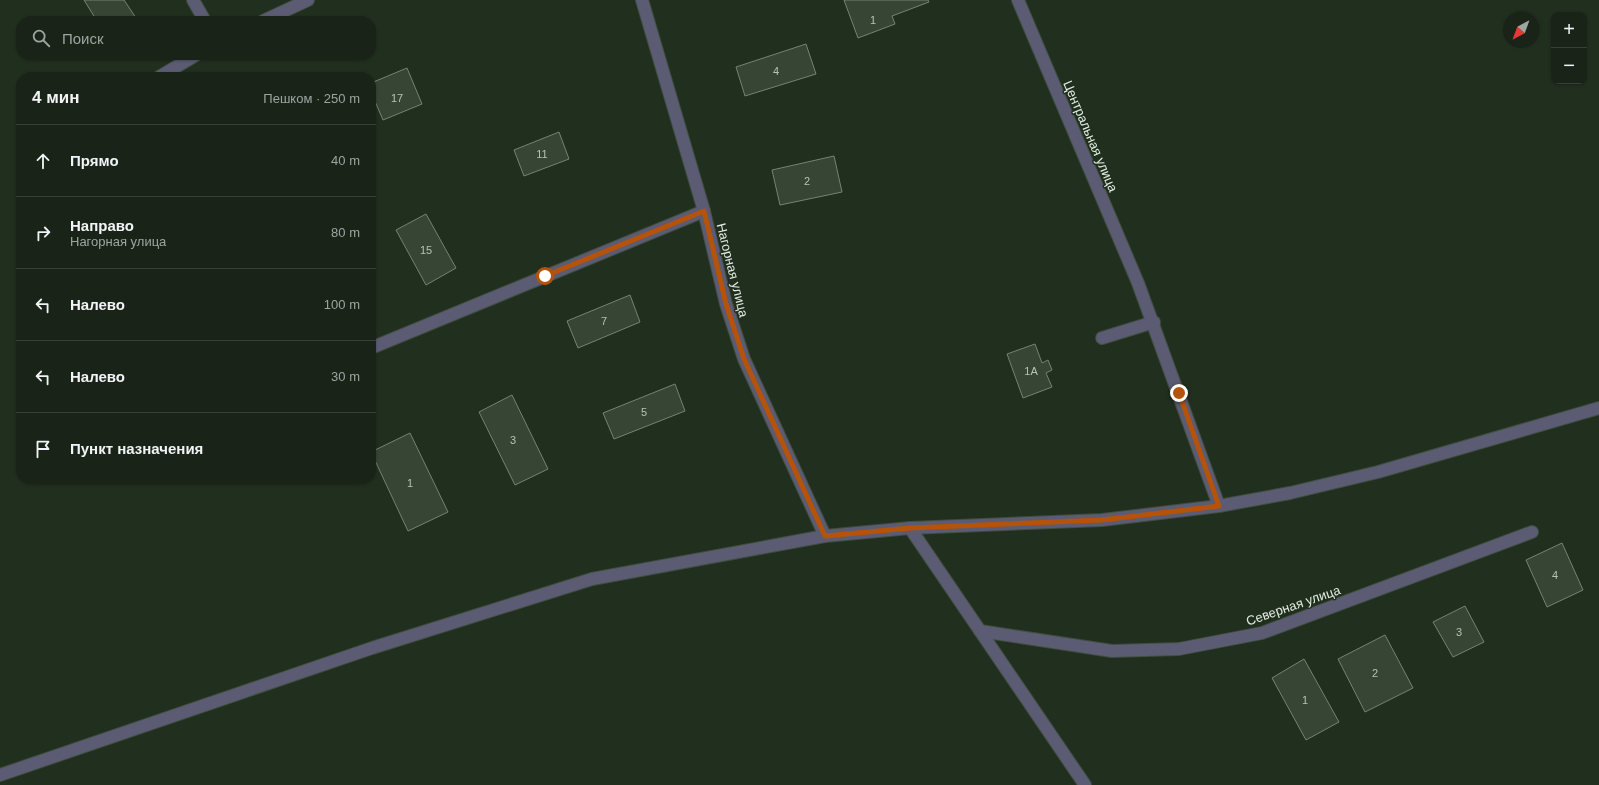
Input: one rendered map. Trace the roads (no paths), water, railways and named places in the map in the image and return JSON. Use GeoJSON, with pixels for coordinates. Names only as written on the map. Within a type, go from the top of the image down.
{"type":"FeatureCollection","features":[{"type":"Feature","properties":{"kind":"street"},"geometry":{"type":"LineString","coordinates":[[193,0],[202,16]]}},
{"type":"Feature","properties":{"kind":"street"},"geometry":{"type":"LineString","coordinates":[[274,16],[308,0]]}},
{"type":"Feature","properties":{"kind":"street","name":"Нагорная улица"},"geometry":{"type":"LineString","coordinates":[[642,0],[704,211],[726,304],[744,359],[825,536]]}},
{"type":"Feature","properties":{"kind":"street","name":"Центральная улица"},"geometry":{"type":"LineString","coordinates":[[1018,0],[1154,322],[1219,506]]}},
{"type":"Feature","properties":{"kind":"street"},"geometry":{"type":"LineString","coordinates":[[167,72],[188,60]]}},
{"type":"Feature","properties":{"kind":"street"},"geometry":{"type":"LineString","coordinates":[[376,346],[704,211]]}},
{"type":"Feature","properties":{"kind":"street"},"geometry":{"type":"LineString","coordinates":[[1102,338],[1154,322]]}},
{"type":"Feature","properties":{"kind":"street"},"geometry":{"type":"LineString","coordinates":[[0,775],[372,648],[592,579],[825,536],[910,528],[1102,520],[1219,506],[1290,493],[1378,472],[1599,408]]}},
{"type":"Feature","properties":{"kind":"street"},"geometry":{"type":"LineString","coordinates":[[910,528],[1084,785]]}},
{"type":"Feature","properties":{"kind":"street","name":"Северная улица"},"geometry":{"type":"LineString","coordinates":[[980,631],[1112,651],[1179,649],[1262,633],[1532,532]]}}]}
